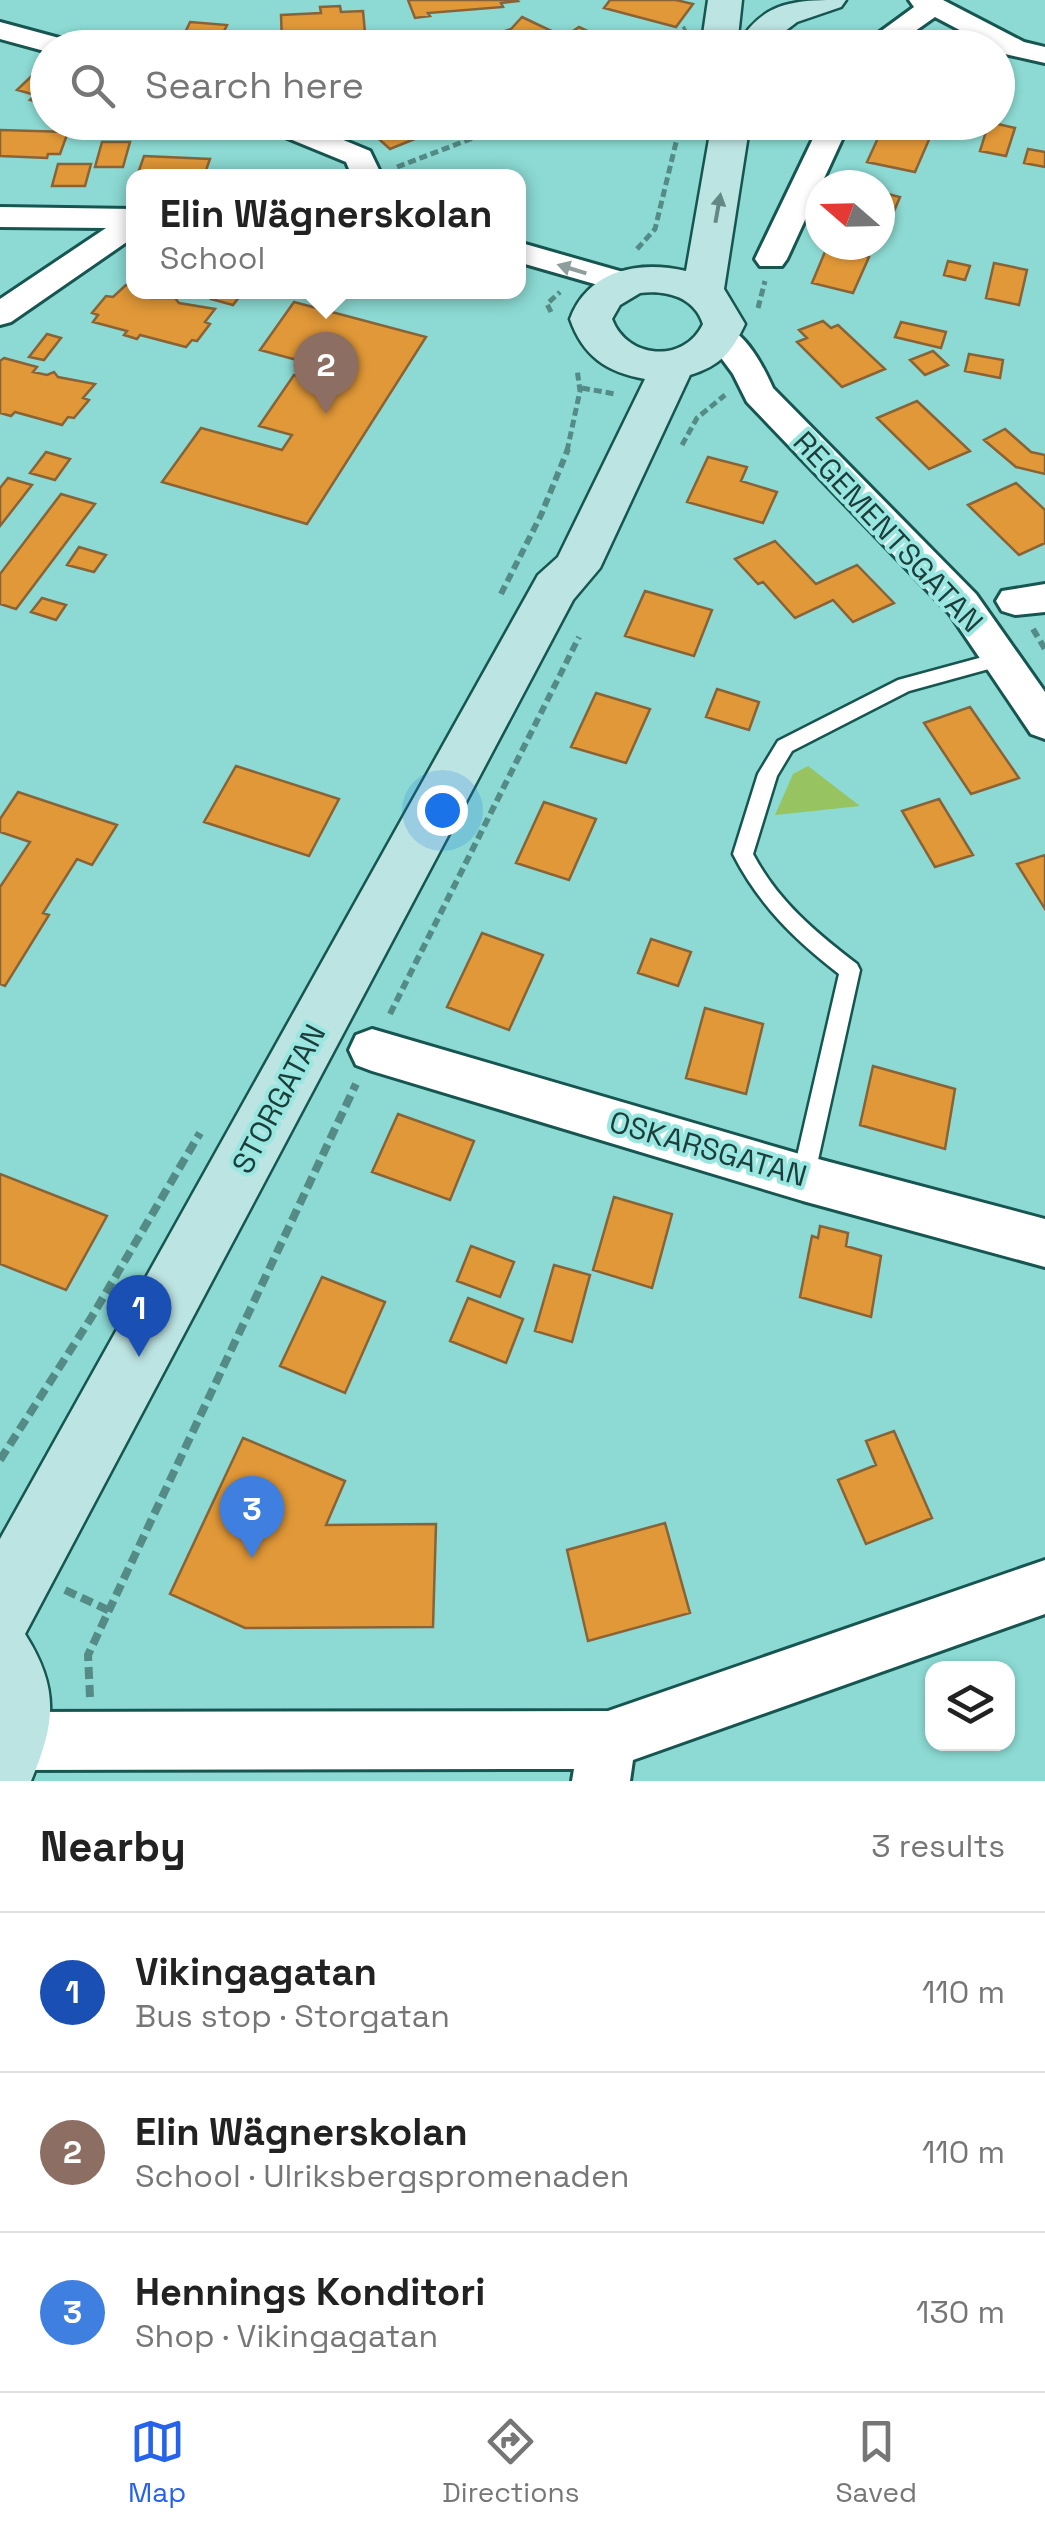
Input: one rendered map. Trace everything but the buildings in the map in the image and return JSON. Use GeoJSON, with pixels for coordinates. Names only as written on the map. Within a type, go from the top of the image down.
{"type":"FeatureCollection","features":[{"type":"Feature","properties":{"kind":"main road"},"geometry":{"type":"LineString","coordinates":[[745,30],[750,0]]}},
{"type":"Feature","properties":{"kind":"main road"},"geometry":{"type":"LineString","coordinates":[[762,30],[773,19],[829,0]]}},
{"type":"Feature","properties":{"kind":"main road"},"geometry":{"type":"LineString","coordinates":[[636,281],[667,280],[703,292],[721,312],[721,336],[712,348],[680,364],[631,361],[585,339],[602,297],[636,281],[670,254],[683,219],[702,140]]}},
{"type":"Feature","properties":{"kind":"main road"},"geometry":{"type":"LineString","coordinates":[[703,292],[728,140]]}},
{"type":"Feature","properties":{"kind":"main road","name":"STORGATAN"},"geometry":{"type":"LineString","coordinates":[[555,588],[554,564],[593,474],[585,339]]}},
{"type":"Feature","properties":{"kind":"main road","name":"STORGATAN"},"geometry":{"type":"LineString","coordinates":[[0,1609],[555,588],[576,568],[680,364]]}},
{"type":"Feature","properties":{"kind":"main road"},"geometry":{"type":"LineString","coordinates":[[0,1660],[12,1681],[16,1714],[6,1753]]}},
{"type":"Feature","properties":{"kind":"street"},"geometry":{"type":"LineString","coordinates":[[894,30],[926,4],[979,30]]}},
{"type":"Feature","properties":{"kind":"street"},"geometry":{"type":"LineString","coordinates":[[0,30],[30,38]]}},
{"type":"Feature","properties":{"kind":"street"},"geometry":{"type":"LineString","coordinates":[[1015,48],[1045,55]]}},
{"type":"Feature","properties":{"kind":"street"},"geometry":{"type":"LineString","coordinates":[[319,140],[359,156],[374,169]]}},
{"type":"Feature","properties":{"kind":"street"},"geometry":{"type":"LineString","coordinates":[[771,258],[827,140]]}},
{"type":"Feature","properties":{"kind":"street"},"geometry":{"type":"LineString","coordinates":[[0,218],[126,220]]}},
{"type":"Feature","properties":{"kind":"street"},"geometry":{"type":"LineString","coordinates":[[0,314],[75,266],[126,226]]}},
{"type":"Feature","properties":{"kind":"street"},"geometry":{"type":"LineString","coordinates":[[526,262],[585,339]]}},
{"type":"Feature","properties":{"kind":"street"},"geometry":{"type":"LineString","coordinates":[[526,282],[585,339]]}},
{"type":"Feature","properties":{"kind":"street","name":"REGEMENTSGATAN"},"geometry":{"type":"LineString","coordinates":[[721,336],[748,370],[759,394],[963,604],[1045,723]]}},
{"type":"Feature","properties":{"kind":"street","name":"REGEMENTSGATAN"},"geometry":{"type":"LineString","coordinates":[[680,364],[759,394]]}},
{"type":"Feature","properties":{"kind":"street","name":"OSKARSGATAN"},"geometry":{"type":"LineString","coordinates":[[372,1050],[803,1178],[1045,1243]]}},
{"type":"Feature","properties":{"kind":"street"},"geometry":{"type":"LineString","coordinates":[[6,1753],[605,1760],[1045,1587]]}},
{"type":"Feature","properties":{"kind":"lane"},"geometry":{"type":"LineString","coordinates":[[803,1178],[850,970],[797,930],[761,891],[744,854],[768,774],[785,746],[904,684],[1001,659]]}},
{"type":"Feature","properties":{"kind":"path"},"geometry":{"type":"LineString","coordinates":[[390,169],[467,140]]}},
{"type":"Feature","properties":{"kind":"path"},"geometry":{"type":"LineString","coordinates":[[494,609],[541,515],[578,418],[587,262],[630,253],[644,245],[655,229],[677,140]]}},
{"type":"Feature","properties":{"kind":"path"},"geometry":{"type":"LineString","coordinates":[[0,1460],[210,1117]]}},
{"type":"Feature","properties":{"kind":"green space"},"geometry":{"type":"Polygon","coordinates":[[[808,766],[860,806],[775,815],[793,774],[808,766]]]}},
{"type":"Feature","properties":{"kind":"place","name":"Elin Wägnerskolan"},"geometry":{"type":"Point","coordinates":[326,414]}},
{"type":"Feature","properties":{"kind":"place","name":"Vikingagatan"},"geometry":{"type":"Point","coordinates":[139,1357]}},
{"type":"Feature","properties":{"kind":"place","name":"Hennings Konditori"},"geometry":{"type":"Point","coordinates":[252,1558]}}]}
